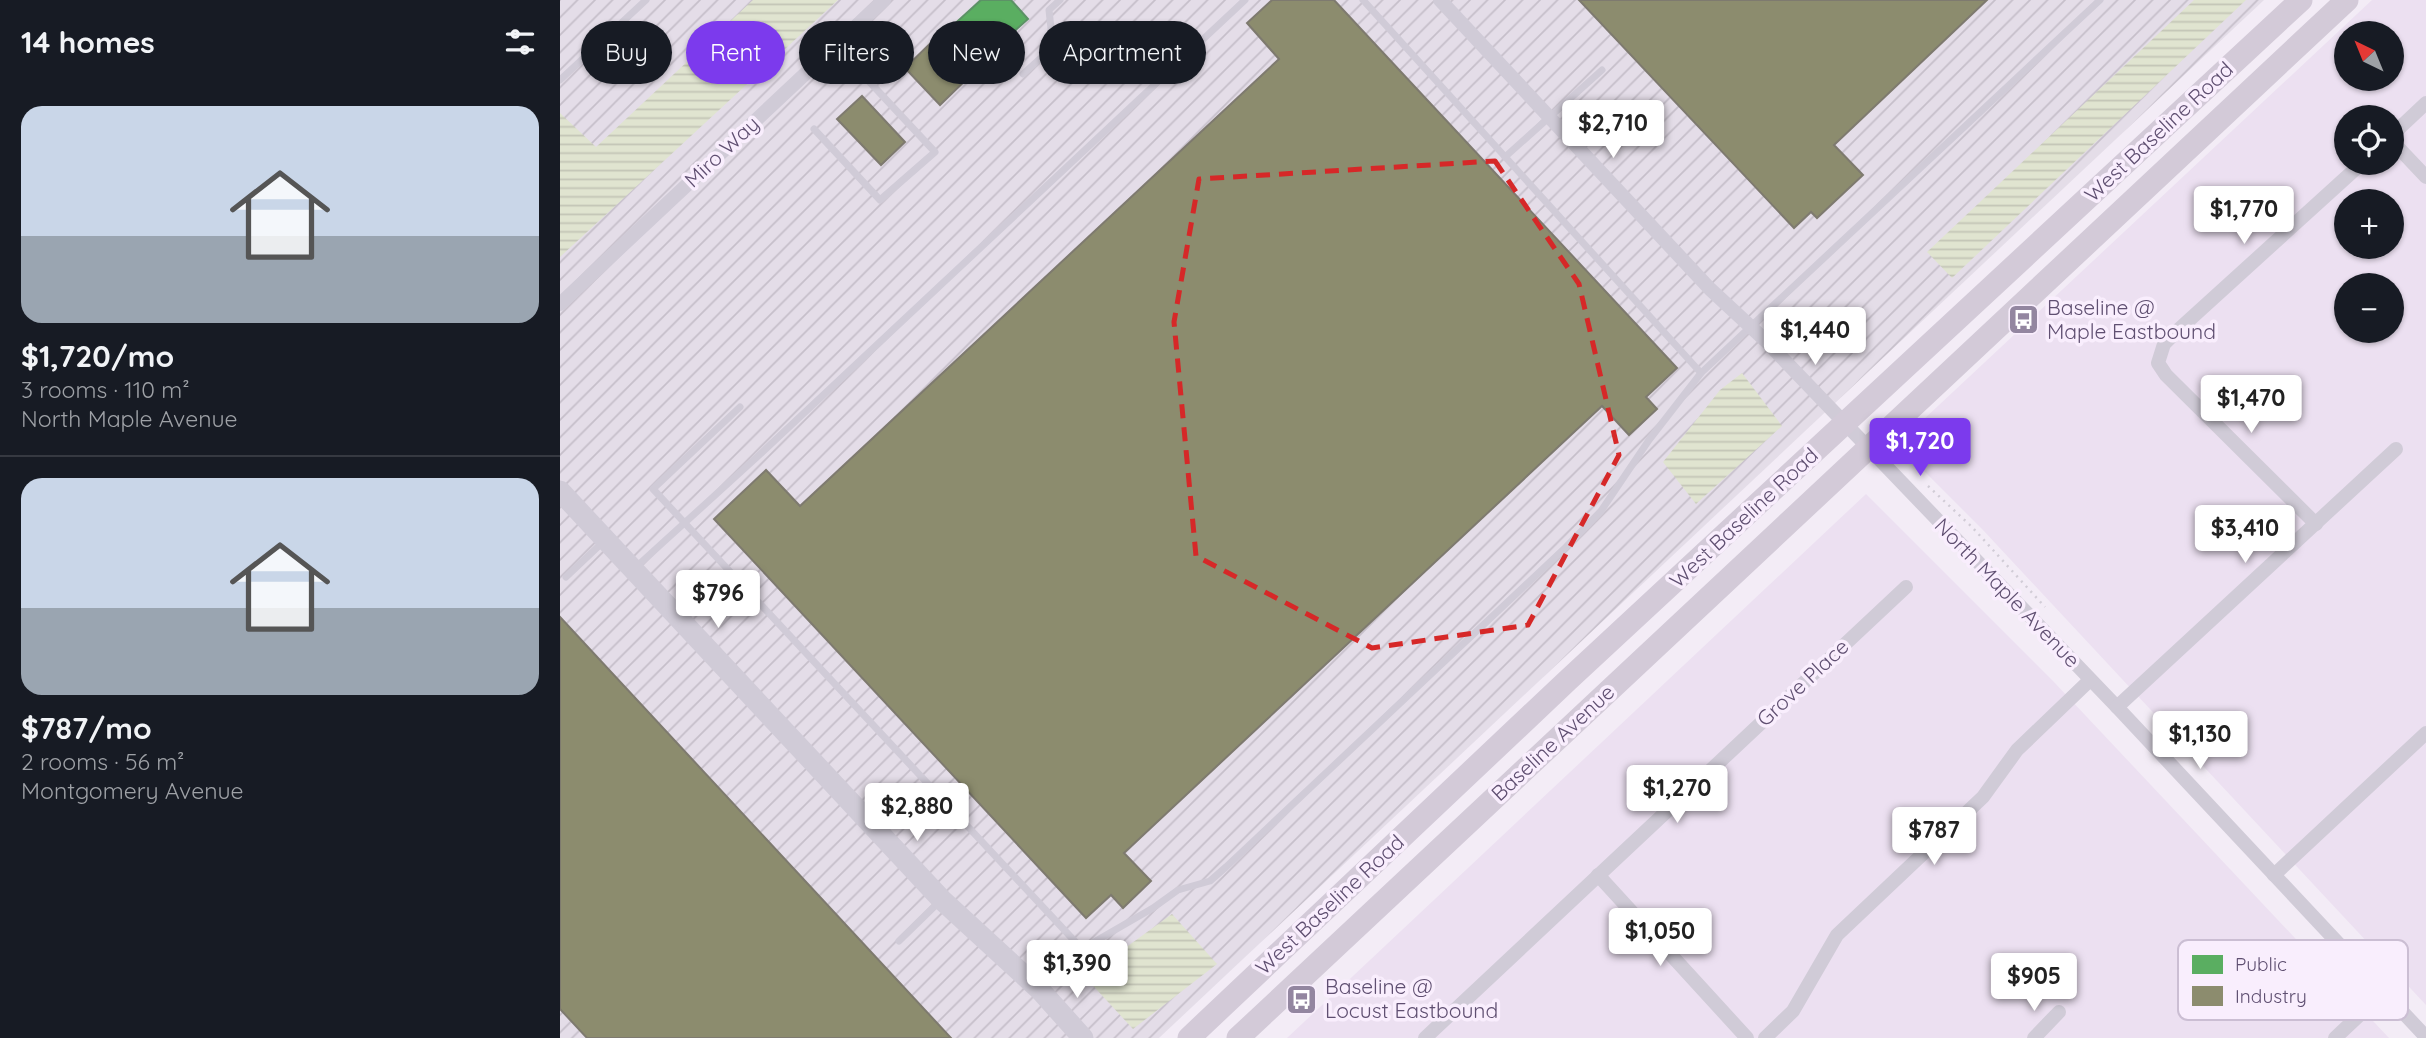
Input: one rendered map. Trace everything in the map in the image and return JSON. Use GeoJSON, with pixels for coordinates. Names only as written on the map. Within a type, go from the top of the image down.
{"type":"FeatureCollection","features":[{"type":"Feature","properties":{"kind":"main road","name":"West Baseline Road"},"geometry":{"type":"LineString","coordinates":[[1189,1038],[1568,680],[2301,0]]}},
{"type":"Feature","properties":{"kind":"main road","name":"West Baseline Road"},"geometry":{"type":"LineString","coordinates":[[1868,449],[2347,0]]}},
{"type":"Feature","properties":{"kind":"main road","name":"Baseline Avenue"},"geometry":{"type":"LineString","coordinates":[[1238,1038],[1868,449]]}},
{"type":"Feature","properties":{"kind":"street","name":"Miro Way"},"geometry":{"type":"LineString","coordinates":[[862,21],[884,0]]}},
{"type":"Feature","properties":{"kind":"street","name":"North Maple Avenue"},"geometry":{"type":"LineString","coordinates":[[1440,0],[1710,289],[1752,327],[2117,707],[2335,940]]}},
{"type":"Feature","properties":{"kind":"street","name":"Miro Way"},"geometry":{"type":"LineString","coordinates":[[560,304],[799,81]]}},
{"type":"Feature","properties":{"kind":"street"},"geometry":{"type":"LineString","coordinates":[[2404,126],[2426,103]]}},
{"type":"Feature","properties":{"kind":"street"},"geometry":{"type":"LineString","coordinates":[[2404,152],[2426,177]]}},
{"type":"Feature","properties":{"kind":"street"},"geometry":{"type":"LineString","coordinates":[[2316,524],[2158,363],[2164,344],[2176,332],[2349,175]]}},
{"type":"Feature","properties":{"kind":"street"},"geometry":{"type":"LineString","coordinates":[[2117,707],[2396,449]]}},
{"type":"Feature","properties":{"kind":"street"},"geometry":{"type":"LineString","coordinates":[[560,491],[942,900],[1040,990],[1083,1038]]}},
{"type":"Feature","properties":{"kind":"street","name":"Grove Place"},"geometry":{"type":"LineString","coordinates":[[1425,1038],[1906,587]]}},
{"type":"Feature","properties":{"kind":"street"},"geometry":{"type":"LineString","coordinates":[[1765,1038],[1793,1011],[1837,935],[1983,797],[2017,750],[2090,680]]}},
{"type":"Feature","properties":{"kind":"street"},"geometry":{"type":"LineString","coordinates":[[2274,875],[2423,741]]}},
{"type":"Feature","properties":{"kind":"street"},"geometry":{"type":"LineString","coordinates":[[1598,874],[1747,1038]]}},
{"type":"Feature","properties":{"kind":"street"},"geometry":{"type":"LineString","coordinates":[[2034,1038],[2059,1012]]}},
{"type":"Feature","properties":{"kind":"street","name":"North Maple Avenue"},"geometry":{"type":"LineString","coordinates":[[2408,1018],[2426,1037]]}},
{"type":"Feature","properties":{"kind":"street"},"geometry":{"type":"LineString","coordinates":[[2335,1038],[2354,1020]]}},
{"type":"Feature","properties":{"kind":"lane"},"geometry":{"type":"LineString","coordinates":[[560,80],[646,0]]}},
{"type":"Feature","properties":{"kind":"lane"},"geometry":{"type":"LineString","coordinates":[[1025,72],[1053,47],[1049,10],[1060,0]]}},
{"type":"Feature","properties":{"kind":"lane"},"geometry":{"type":"LineString","coordinates":[[634,569],[1245,0]]}},
{"type":"Feature","properties":{"kind":"lane"},"geometry":{"type":"LineString","coordinates":[[1363,0],[1701,373]]}},
{"type":"Feature","properties":{"kind":"lane"},"geometry":{"type":"LineString","coordinates":[[1040,990],[1082,949],[1153,908],[1178,890],[1210,881],[1226,867],[1601,511],[1649,440],[1701,373],[2100,0]]}},
{"type":"Feature","properties":{"kind":"lane"},"geometry":{"type":"LineString","coordinates":[[1505,157],[1602,69]]}},
{"type":"Feature","properties":{"kind":"lane"},"geometry":{"type":"LineString","coordinates":[[814,129],[880,200],[935,152],[871,84]]}},
{"type":"Feature","properties":{"kind":"lane"},"geometry":{"type":"LineString","coordinates":[[740,407],[653,489],[1082,949]]}},
{"type":"Feature","properties":{"kind":"lane"},"geometry":{"type":"LineString","coordinates":[[566,577],[606,539]]}},
{"type":"Feature","properties":{"kind":"lane"},"geometry":{"type":"LineString","coordinates":[[899,941],[942,900]]}},
{"type":"Feature","properties":{"kind":"path"},"geometry":{"type":"LineString","coordinates":[[1923,482],[1972,527],[2045,607]]}},
{"type":"Feature","properties":{"kind":"highlighted area"},"geometry":{"type":"Polygon","coordinates":[[[1495,161],[1579,284],[1619,455],[1528,625],[1372,648],[1196,556],[1174,322],[1199,179],[1495,161]]]}},
{"type":"Feature","properties":{"kind":"shaded area"},"geometry":{"type":"Polygon","coordinates":[[[560,0],[2264,0],[1159,1038],[560,1038],[560,0]]]}},
{"type":"Feature","properties":{"kind":"shaded area"},"geometry":{"type":"Polygon","coordinates":[[[753,0],[838,0],[815,21],[799,21],[799,36],[785,49],[785,21],[731,21],[753,0]]]}},
{"type":"Feature","properties":{"kind":"shaded area"},"geometry":{"type":"Polygon","coordinates":[[[2194,0],[2246,0],[1952,278],[1927,252],[2194,0]]]}},
{"type":"Feature","properties":{"kind":"shaded area"},"geometry":{"type":"Polygon","coordinates":[[[2372,0],[2426,0],[2426,1005],[2408,986],[2408,940],[2365,940],[1983,530],[1914,461],[1908,434],[2334,36],[2334,91],[2404,91],[2404,21],[2350,21],[2372,0]]]}},
{"type":"Feature","properties":{"kind":"shaded area"},"geometry":{"type":"Polygon","coordinates":[[[686,63],[686,84],[747,84],[560,257],[560,113],[596,147],[663,84],[672,84],[672,76],[686,63]]]}},
{"type":"Feature","properties":{"kind":"shaded area"},"geometry":{"type":"Polygon","coordinates":[[[1742,373],[1782,426],[1696,504],[1663,462],[1720,390],[1742,373]]]}},
{"type":"Feature","properties":{"kind":"shaded area"},"geometry":{"type":"Polygon","coordinates":[[[1866,494],[2053,681],[2297,940],[2178,940],[2178,1020],[2372,1020],[2389,1038],[1287,1038],[1866,494]]]}},
{"type":"Feature","properties":{"kind":"shaded area"},"geometry":{"type":"Polygon","coordinates":[[[1172,914],[1217,964],[1133,1029],[1085,977],[1172,914]]]}},
{"type":"Feature","properties":{"kind":"building: Public"},"geometry":{"type":"Polygon","coordinates":[[[981,0],[1011,0],[1028,19],[1025,22],[958,21],[981,0]]]}},
{"type":"Feature","properties":{"kind":"building: Industry"},"geometry":{"type":"Polygon","coordinates":[[[1272,0],[1334,0],[1677,368],[1646,397],[1657,409],[1629,435],[1602,406],[1124,853],[1151,881],[1123,908],[1111,895],[1086,918],[714,519],[766,470],[800,506],[1279,59],[1247,23],[1272,0]]]}},
{"type":"Feature","properties":{"kind":"building: Industry"},"geometry":{"type":"Polygon","coordinates":[[[1579,0],[1987,0],[1834,145],[1863,175],[1817,218],[1811,212],[1794,228],[1579,0]]]}},
{"type":"Feature","properties":{"kind":"building: Industry"},"geometry":{"type":"Polygon","coordinates":[[[928,46],[928,84],[962,84],[940,105],[914,78],[914,59],[928,46]]]}},
{"type":"Feature","properties":{"kind":"building: Industry"},"geometry":{"type":"Polygon","coordinates":[[[862,96],[905,142],[881,165],[837,119],[862,96]]]}},
{"type":"Feature","properties":{"kind":"building: Industry"},"geometry":{"type":"Polygon","coordinates":[[[560,617],[951,1038],[587,1038],[560,1009],[560,617]]]}},
{"type":"Feature","properties":{"kind":"place","name":"Baseline @ Maple Eastbound"},"geometry":{"type":"Point","coordinates":[2024,320]}},
{"type":"Feature","properties":{"kind":"place","name":"Baseline @ Locust Eastbound"},"geometry":{"type":"Point","coordinates":[1302,999]}}]}
